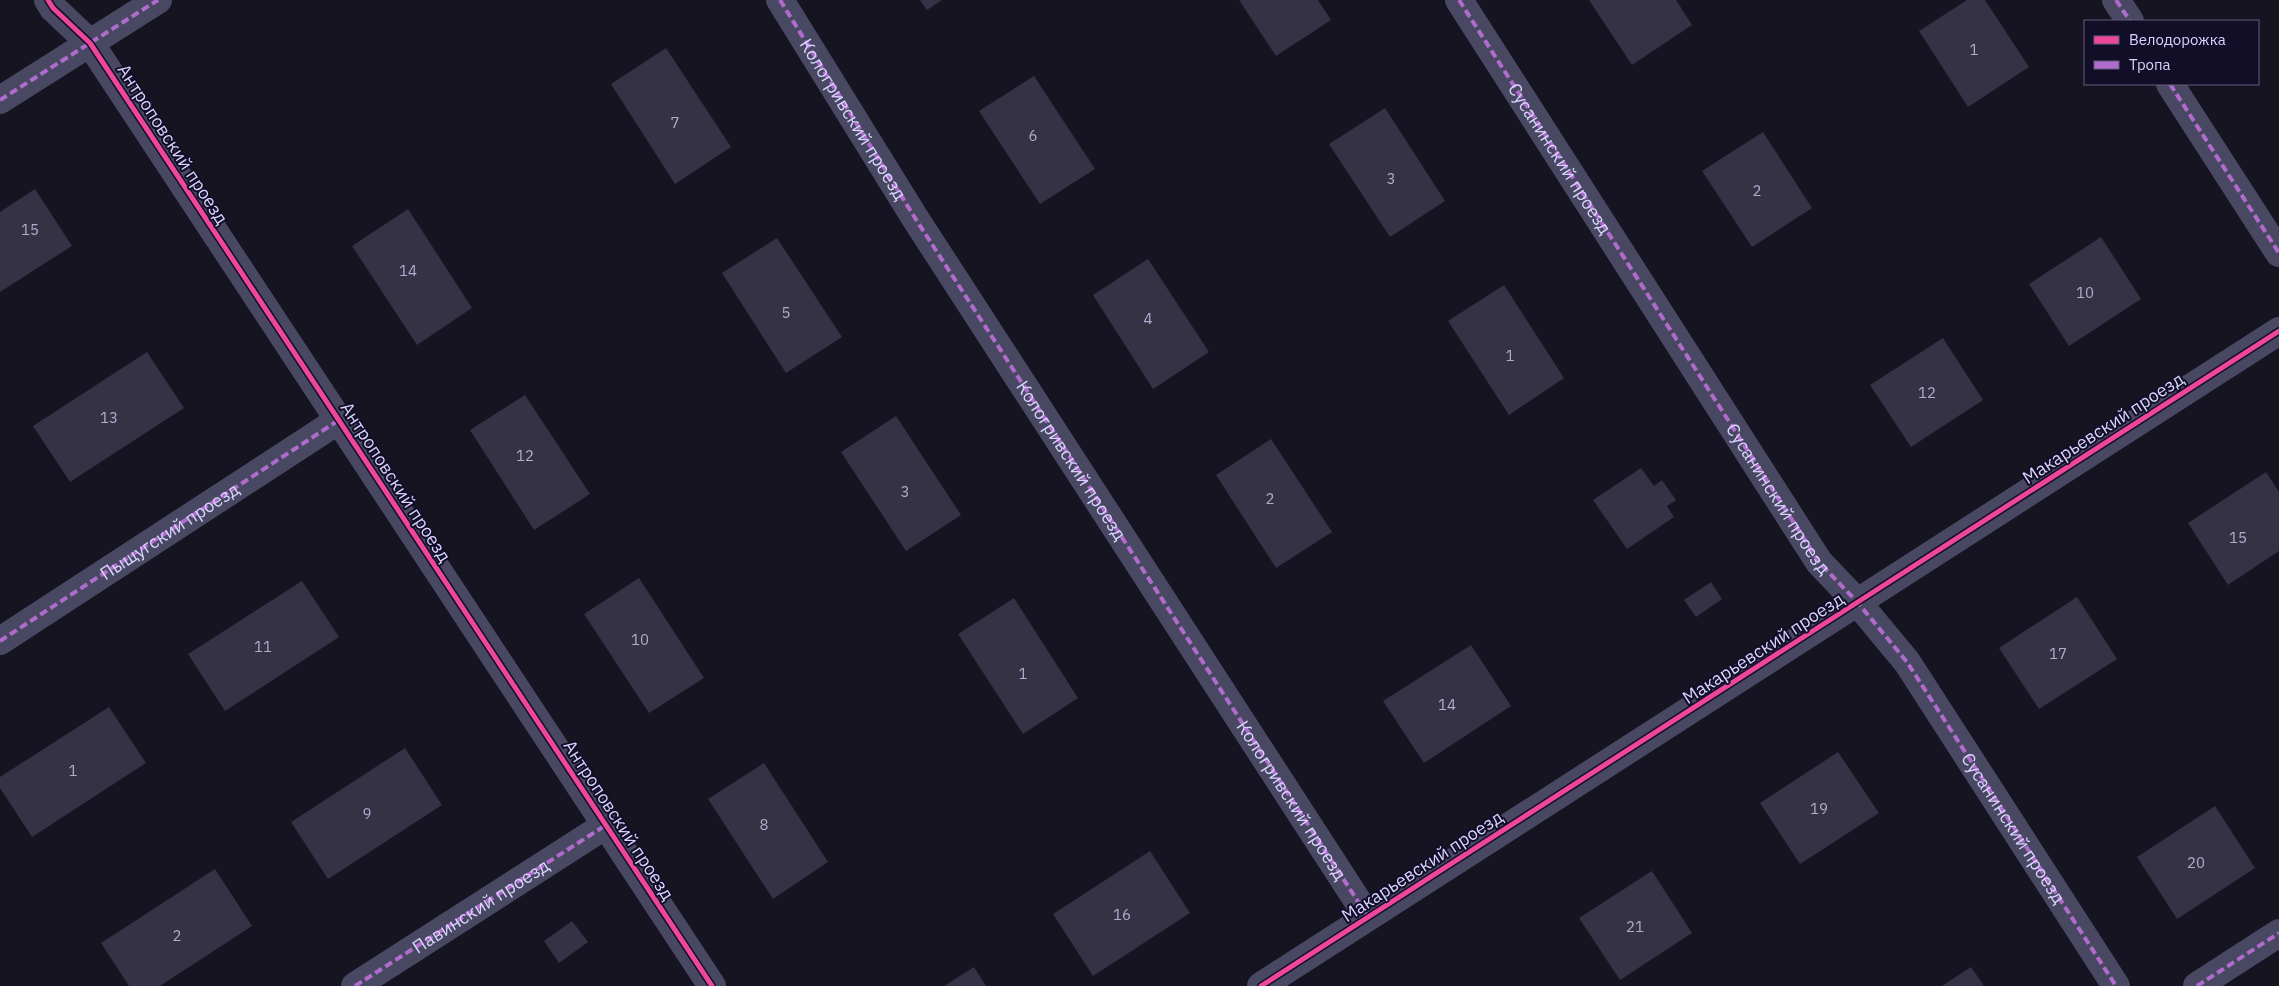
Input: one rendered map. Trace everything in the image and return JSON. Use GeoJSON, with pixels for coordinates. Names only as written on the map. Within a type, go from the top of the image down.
{"type":"FeatureCollection","features":[{"type":"Feature","properties":{"kind":"street","name":"Антроповский проезд"},"geometry":{"type":"LineString","coordinates":[[48,0],[53,8],[90,43],[712,986]]}},
{"type":"Feature","properties":{"kind":"street"},"geometry":{"type":"LineString","coordinates":[[0,100],[158,0]]}},
{"type":"Feature","properties":{"kind":"street","name":"Кологривский проезд"},"geometry":{"type":"LineString","coordinates":[[780,0],[915,218],[1368,917]]}},
{"type":"Feature","properties":{"kind":"street","name":"Сусанинский проезд"},"geometry":{"type":"LineString","coordinates":[[1459,0],[1819,562],[1858,603],[1907,662],[2116,986]]}},
{"type":"Feature","properties":{"kind":"street"},"geometry":{"type":"LineString","coordinates":[[2116,0],[2129,20]]}},
{"type":"Feature","properties":{"kind":"street"},"geometry":{"type":"LineString","coordinates":[[2171,85],[2279,253]]}},
{"type":"Feature","properties":{"kind":"street","name":"Макарьевский проезд"},"geometry":{"type":"LineString","coordinates":[[1261,986],[2279,332]]}},
{"type":"Feature","properties":{"kind":"street","name":"Пыщугский проезд"},"geometry":{"type":"LineString","coordinates":[[0,641],[339,420]]}},
{"type":"Feature","properties":{"kind":"street","name":"Павинский проезд"},"geometry":{"type":"LineString","coordinates":[[355,986],[606,825]]}},
{"type":"Feature","properties":{"kind":"street"},"geometry":{"type":"LineString","coordinates":[[2197,986],[2279,933]]}},
{"type":"Feature","properties":{"kind":"building"},"geometry":{"type":"Polygon","coordinates":[[[920,0],[942,0],[927,10],[920,0]]]}},
{"type":"Feature","properties":{"kind":"building"},"geometry":{"type":"Polygon","coordinates":[[[1239,0],[1318,0],[1331,20],[1276,56],[1239,0]]]}},
{"type":"Feature","properties":{"kind":"building"},"geometry":{"type":"Polygon","coordinates":[[[1589,0],[1676,0],[1692,25],[1632,65],[1589,0]]]}},
{"type":"Feature","properties":{"kind":"building"},"geometry":{"type":"Polygon","coordinates":[[[1967,0],[1985,0],[2029,67],[1968,107],[1919,31],[1967,0]]]}},
{"type":"Feature","properties":{"kind":"building"},"geometry":{"type":"Polygon","coordinates":[[[666,48],[731,147],[675,184],[611,84],[666,48]]]}},
{"type":"Feature","properties":{"kind":"building"},"geometry":{"type":"Polygon","coordinates":[[[1034,76],[1095,169],[1040,204],[979,111],[1034,76]]]}},
{"type":"Feature","properties":{"kind":"building"},"geometry":{"type":"Polygon","coordinates":[[[1385,108],[1445,201],[1390,237],[1329,144],[1385,108]]]}},
{"type":"Feature","properties":{"kind":"building"},"geometry":{"type":"Polygon","coordinates":[[[1763,132],[1812,208],[1752,247],[1702,171],[1763,132]]]}},
{"type":"Feature","properties":{"kind":"building"},"geometry":{"type":"Polygon","coordinates":[[[35,189],[72,246],[0,292],[0,212],[35,189]]]}},
{"type":"Feature","properties":{"kind":"building"},"geometry":{"type":"Polygon","coordinates":[[[408,209],[472,308],[417,345],[352,246],[408,209]]]}},
{"type":"Feature","properties":{"kind":"building"},"geometry":{"type":"Polygon","coordinates":[[[2101,237],[2141,299],[2069,346],[2029,284],[2101,237]]]}},
{"type":"Feature","properties":{"kind":"building"},"geometry":{"type":"Polygon","coordinates":[[[777,238],[842,337],[786,373],[722,273],[777,238]]]}},
{"type":"Feature","properties":{"kind":"building"},"geometry":{"type":"Polygon","coordinates":[[[1148,259],[1209,352],[1153,389],[1093,295],[1148,259]]]}},
{"type":"Feature","properties":{"kind":"building"},"geometry":{"type":"Polygon","coordinates":[[[1504,285],[1564,378],[1509,415],[1448,321],[1504,285]]]}},
{"type":"Feature","properties":{"kind":"building"},"geometry":{"type":"Polygon","coordinates":[[[1943,338],[1983,400],[1911,447],[1870,385],[1943,338]]]}},
{"type":"Feature","properties":{"kind":"building"},"geometry":{"type":"Polygon","coordinates":[[[147,352],[184,408],[70,482],[33,426],[147,352]]]}},
{"type":"Feature","properties":{"kind":"building"},"geometry":{"type":"Polygon","coordinates":[[[525,395],[590,494],[534,530],[470,430],[525,395]]]}},
{"type":"Feature","properties":{"kind":"building"},"geometry":{"type":"Polygon","coordinates":[[[896,416],[961,515],[906,551],[841,452],[896,416]]]}},
{"type":"Feature","properties":{"kind":"building"},"geometry":{"type":"Polygon","coordinates":[[[1271,439],[1332,532],[1276,568],[1216,475],[1271,439]]]}},
{"type":"Feature","properties":{"kind":"building"},"geometry":{"type":"Polygon","coordinates":[[[1641,468],[1654,486],[1662,480],[1676,500],[1667,506],[1674,517],[1627,549],[1593,500],[1641,468]]]}},
{"type":"Feature","properties":{"kind":"building"},"geometry":{"type":"Polygon","coordinates":[[[2266,472],[2279,492],[2279,551],[2228,585],[2188,523],[2266,472]]]}},
{"type":"Feature","properties":{"kind":"building"},"geometry":{"type":"Polygon","coordinates":[[[639,578],[704,678],[649,713],[584,614],[639,578]]]}},
{"type":"Feature","properties":{"kind":"building"},"geometry":{"type":"Polygon","coordinates":[[[302,581],[339,637],[225,711],[188,654],[302,581]]]}},
{"type":"Feature","properties":{"kind":"building"},"geometry":{"type":"Polygon","coordinates":[[[1711,582],[1722,599],[1696,617],[1684,600],[1711,582]]]}},
{"type":"Feature","properties":{"kind":"building"},"geometry":{"type":"Polygon","coordinates":[[[2077,597],[2117,659],[2039,709],[1999,648],[2077,597]]]}},
{"type":"Feature","properties":{"kind":"building"},"geometry":{"type":"Polygon","coordinates":[[[1014,598],[1078,698],[1023,734],[958,634],[1014,598]]]}},
{"type":"Feature","properties":{"kind":"building"},"geometry":{"type":"Polygon","coordinates":[[[1471,645],[1511,706],[1424,763],[1383,701],[1471,645]]]}},
{"type":"Feature","properties":{"kind":"building"},"geometry":{"type":"Polygon","coordinates":[[[109,707],[146,763],[32,837],[0,788],[0,777],[109,707]]]}},
{"type":"Feature","properties":{"kind":"building"},"geometry":{"type":"Polygon","coordinates":[[[405,748],[442,805],[328,879],[291,822],[405,748]]]}},
{"type":"Feature","properties":{"kind":"building"},"geometry":{"type":"Polygon","coordinates":[[[1838,752],[1879,813],[1800,864],[1760,803],[1838,752]]]}},
{"type":"Feature","properties":{"kind":"building"},"geometry":{"type":"Polygon","coordinates":[[[764,763],[828,862],[773,899],[708,799],[764,763]]]}},
{"type":"Feature","properties":{"kind":"building"},"geometry":{"type":"Polygon","coordinates":[[[2215,806],[2255,868],[2177,919],[2137,857],[2215,806]]]}},
{"type":"Feature","properties":{"kind":"building"},"geometry":{"type":"Polygon","coordinates":[[[1150,851],[1190,913],[1093,976],[1053,914],[1150,851]]]}},
{"type":"Feature","properties":{"kind":"building"},"geometry":{"type":"Polygon","coordinates":[[[215,869],[252,926],[160,986],[129,986],[101,943],[215,869]]]}},
{"type":"Feature","properties":{"kind":"building"},"geometry":{"type":"Polygon","coordinates":[[[1652,871],[1692,933],[1620,980],[1579,918],[1652,871]]]}},
{"type":"Feature","properties":{"kind":"building"},"geometry":{"type":"Polygon","coordinates":[[[572,921],[588,942],[559,963],[544,941],[572,921]]]}},
{"type":"Feature","properties":{"kind":"building"},"geometry":{"type":"Polygon","coordinates":[[[974,967],[986,986],[944,986],[974,967]]]}},
{"type":"Feature","properties":{"kind":"building"},"geometry":{"type":"Polygon","coordinates":[[[1971,967],[1984,986],[1942,986],[1971,967]]]}},
{"type":"Feature","properties":{"kind":"marked path"},"geometry":{"type":"LineString","coordinates":[[0,100],[158,0]]}},
{"type":"Feature","properties":{"kind":"marked path"},"geometry":{"type":"LineString","coordinates":[[780,0],[915,218],[1368,917]]}},
{"type":"Feature","properties":{"kind":"marked path"},"geometry":{"type":"LineString","coordinates":[[1459,0],[1819,562],[1858,603],[1907,662],[2116,986]]}},
{"type":"Feature","properties":{"kind":"marked path"},"geometry":{"type":"LineString","coordinates":[[2116,0],[2129,20]]}},
{"type":"Feature","properties":{"kind":"marked path"},"geometry":{"type":"LineString","coordinates":[[2171,85],[2279,253]]}},
{"type":"Feature","properties":{"kind":"marked path"},"geometry":{"type":"LineString","coordinates":[[0,641],[339,420]]}},
{"type":"Feature","properties":{"kind":"marked path"},"geometry":{"type":"LineString","coordinates":[[355,986],[606,825]]}},
{"type":"Feature","properties":{"kind":"marked path"},"geometry":{"type":"LineString","coordinates":[[2197,986],[2279,933]]}},
{"type":"Feature","properties":{"kind":"cycle path"},"geometry":{"type":"LineString","coordinates":[[48,0],[53,8],[90,43],[712,986]]}},
{"type":"Feature","properties":{"kind":"cycle path"},"geometry":{"type":"LineString","coordinates":[[1261,986],[2279,331]]}}]}
